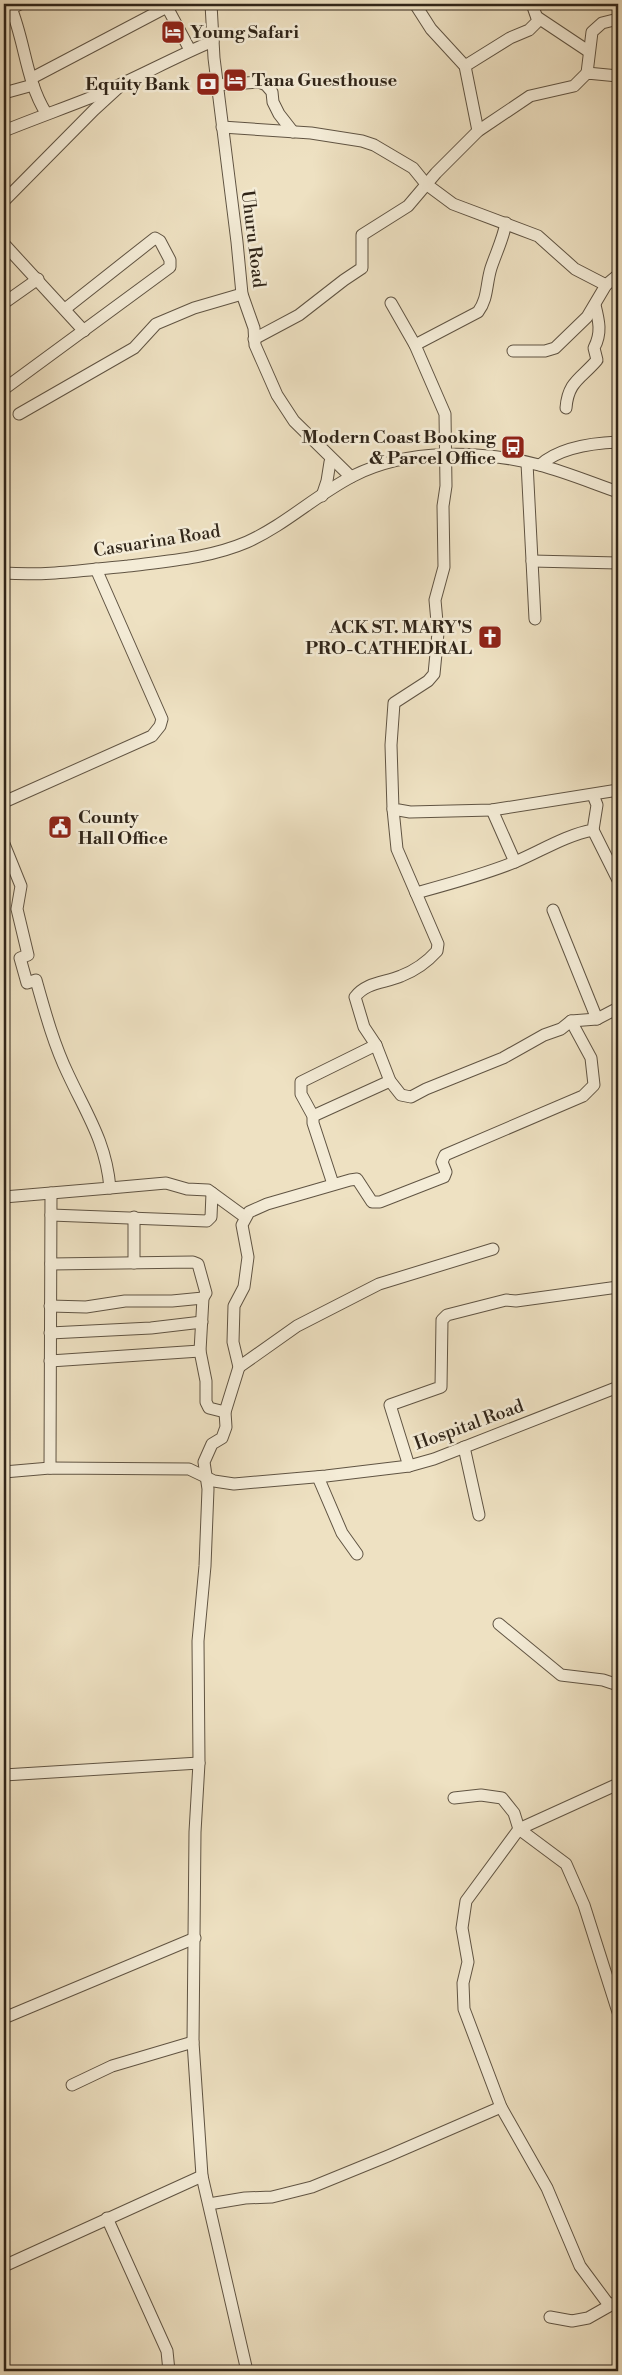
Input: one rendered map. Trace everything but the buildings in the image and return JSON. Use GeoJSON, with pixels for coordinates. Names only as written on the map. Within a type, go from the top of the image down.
{"type":"FeatureCollection","features":[{"type":"Feature","properties":{"kind":"street","name":"Uhuru Road"},"geometry":{"type":"LineString","coordinates":[[211,4],[217,85],[242,294],[251,317],[254,339],[277,395],[294,421],[348,479]]}},
{"type":"Feature","properties":{"kind":"street"},"geometry":{"type":"LineString","coordinates":[[415,4],[430,29],[465,66],[478,131]]}},
{"type":"Feature","properties":{"kind":"street"},"geometry":{"type":"LineString","coordinates":[[465,66],[498,45],[534,27],[538,21],[532,4]]}},
{"type":"Feature","properties":{"kind":"street"},"geometry":{"type":"LineString","coordinates":[[4,93],[33,81],[167,7],[190,50]]}},
{"type":"Feature","properties":{"kind":"street"},"geometry":{"type":"LineString","coordinates":[[12,8],[38,99],[46,113]]}},
{"type":"Feature","properties":{"kind":"street"},"geometry":{"type":"LineString","coordinates":[[537,17],[588,51]]}},
{"type":"Feature","properties":{"kind":"street"},"geometry":{"type":"LineString","coordinates":[[254,339],[299,316],[362,268],[362,235],[408,206],[426,184],[478,131],[530,96],[574,86],[587,73],[588,51],[594,29],[607,20],[618,19]]}},
{"type":"Feature","properties":{"kind":"street"},"geometry":{"type":"LineString","coordinates":[[4,132],[46,113],[88,99],[190,50],[213,41]]}},
{"type":"Feature","properties":{"kind":"street"},"geometry":{"type":"LineString","coordinates":[[587,73],[618,76]]}},
{"type":"Feature","properties":{"kind":"street"},"geometry":{"type":"LineString","coordinates":[[4,201],[94,110],[127,80]]}},
{"type":"Feature","properties":{"kind":"street"},"geometry":{"type":"LineString","coordinates":[[217,85],[259,82],[266,85],[272,92],[273,102],[279,114],[293,132]]}},
{"type":"Feature","properties":{"kind":"street"},"geometry":{"type":"LineString","coordinates":[[88,99],[94,110]]}},
{"type":"Feature","properties":{"kind":"street"},"geometry":{"type":"LineString","coordinates":[[222,127],[293,132],[362,141],[413,168],[426,184],[453,204],[538,236],[575,269],[606,285]]}},
{"type":"Feature","properties":{"kind":"street"},"geometry":{"type":"LineString","coordinates":[[413,168],[428,169],[447,164]]}},
{"type":"Feature","properties":{"kind":"street"},"geometry":{"type":"LineString","coordinates":[[415,345],[478,312],[485,304],[492,266],[499,251],[506,223]]}},
{"type":"Feature","properties":{"kind":"street"},"geometry":{"type":"LineString","coordinates":[[4,389],[170,267],[170,260],[160,241],[155,238],[65,308]]}},
{"type":"Feature","properties":{"kind":"street"},"geometry":{"type":"LineString","coordinates":[[4,244],[84,330]]}},
{"type":"Feature","properties":{"kind":"street"},"geometry":{"type":"LineString","coordinates":[[513,351],[537,352],[555,348],[587,318],[606,285],[618,275]]}},
{"type":"Feature","properties":{"kind":"street"},"geometry":{"type":"LineString","coordinates":[[4,303],[38,279]]}},
{"type":"Feature","properties":{"kind":"street"},"geometry":{"type":"LineString","coordinates":[[19,414],[134,348],[156,324],[194,308],[242,294]]}},
{"type":"Feature","properties":{"kind":"street"},"geometry":{"type":"LineString","coordinates":[[390,303],[415,345],[445,414],[444,568],[435,600],[438,633],[434,674],[428,682],[405,694],[394,703],[391,745],[393,809],[397,848],[438,944],[438,951],[425,962],[402,976],[372,984],[360,991],[355,997],[364,1027],[376,1045],[390,1081],[401,1096],[412,1097],[426,1089],[503,1058],[544,1035],[561,1030],[571,1021],[597,1018],[618,1008]]}},
{"type":"Feature","properties":{"kind":"street"},"geometry":{"type":"LineString","coordinates":[[566,408],[567,395],[574,381],[597,360],[594,348],[599,339],[600,326],[595,305]]}},
{"type":"Feature","properties":{"kind":"street"},"geometry":{"type":"LineString","coordinates":[[540,465],[556,454],[618,442]]}},
{"type":"Feature","properties":{"kind":"street","name":"Casuarina Road"},"geometry":{"type":"LineString","coordinates":[[4,573],[42,574],[96,569],[212,553],[246,542],[272,529],[348,479],[365,470],[412,459],[444,456],[495,456],[540,465],[618,492]]}},
{"type":"Feature","properties":{"kind":"street"},"geometry":{"type":"LineString","coordinates":[[322,496],[331,460],[365,470]]}},
{"type":"Feature","properties":{"kind":"street"},"geometry":{"type":"LineString","coordinates":[[527,463],[535,619]]}},
{"type":"Feature","properties":{"kind":"street"},"geometry":{"type":"LineString","coordinates":[[532,561],[618,563]]}},
{"type":"Feature","properties":{"kind":"street"},"geometry":{"type":"LineString","coordinates":[[4,802],[152,736],[160,726],[162,718],[96,569]]}},
{"type":"Feature","properties":{"kind":"street"},"geometry":{"type":"LineString","coordinates":[[393,809],[410,812],[492,810],[618,790]]}},
{"type":"Feature","properties":{"kind":"street"},"geometry":{"type":"LineString","coordinates":[[593,795],[597,805],[593,830],[618,880]]}},
{"type":"Feature","properties":{"kind":"street"},"geometry":{"type":"LineString","coordinates":[[492,810],[515,862]]}},
{"type":"Feature","properties":{"kind":"street"},"geometry":{"type":"LineString","coordinates":[[416,893],[469,879],[515,862],[579,833],[593,830]]}},
{"type":"Feature","properties":{"kind":"street"},"geometry":{"type":"LineString","coordinates":[[4,844],[21,886],[17,909],[28,955],[20,958],[27,983],[36,980],[67,1073],[100,1137],[108,1168],[110,1188]]}},
{"type":"Feature","properties":{"kind":"street"},"geometry":{"type":"LineString","coordinates":[[553,910],[597,1018]]}},
{"type":"Feature","properties":{"kind":"street"},"geometry":{"type":"LineString","coordinates":[[247,2371],[202,2176],[193,2042],[195,1832],[199,1763],[198,1641],[205,1566],[208,1478],[204,1462],[212,1444],[222,1438],[226,1427],[225,1412],[239,1367],[233,1342],[234,1306],[244,1287],[248,1257],[242,1225],[249,1212],[267,1204],[333,1184],[357,1180],[372,1202],[380,1202],[444,1177],[446,1172],[442,1162],[444,1155],[583,1096],[594,1085],[591,1058],[571,1021]]}},
{"type":"Feature","properties":{"kind":"street"},"geometry":{"type":"LineString","coordinates":[[333,1184],[313,1123],[313,1116],[301,1094],[301,1082],[376,1045]]}},
{"type":"Feature","properties":{"kind":"street"},"geometry":{"type":"LineString","coordinates":[[313,1116],[390,1081]]}},
{"type":"Feature","properties":{"kind":"street"},"geometry":{"type":"LineString","coordinates":[[4,1197],[166,1183],[212,1192],[245,1217]]}},
{"type":"Feature","properties":{"kind":"street"},"geometry":{"type":"LineString","coordinates":[[51,1215],[207,1221],[210,1217],[212,1192]]}},
{"type":"Feature","properties":{"kind":"street"},"geometry":{"type":"LineString","coordinates":[[50,1468],[51,1193]]}},
{"type":"Feature","properties":{"kind":"street"},"geometry":{"type":"LineString","coordinates":[[134,1217],[134,1263]]}},
{"type":"Feature","properties":{"kind":"street"},"geometry":{"type":"LineString","coordinates":[[239,1367],[297,1326],[379,1284],[493,1249]]}},
{"type":"Feature","properties":{"kind":"street"},"geometry":{"type":"LineString","coordinates":[[51,1264],[193,1262],[198,1264],[206,1293],[203,1298],[200,1351],[206,1381],[207,1405],[209,1408],[225,1412]]}},
{"type":"Feature","properties":{"kind":"street"},"geometry":{"type":"LineString","coordinates":[[409,1466],[390,1405],[441,1387],[442,1320],[447,1316],[506,1300],[516,1301],[618,1287]]}},
{"type":"Feature","properties":{"kind":"street"},"geometry":{"type":"LineString","coordinates":[[50,1306],[86,1306],[125,1301],[172,1301],[203,1298]]}},
{"type":"Feature","properties":{"kind":"street"},"geometry":{"type":"LineString","coordinates":[[50,1333],[151,1328],[202,1322]]}},
{"type":"Feature","properties":{"kind":"street"},"geometry":{"type":"LineString","coordinates":[[50,1361],[200,1351]]}},
{"type":"Feature","properties":{"kind":"street","name":"Hospital Road"},"geometry":{"type":"LineString","coordinates":[[4,1472],[50,1468],[189,1470],[221,1483],[234,1484],[318,1477],[409,1466],[434,1459],[618,1388]]}},
{"type":"Feature","properties":{"kind":"street"},"geometry":{"type":"LineString","coordinates":[[464,1447],[479,1515]]}},
{"type":"Feature","properties":{"kind":"street"},"geometry":{"type":"LineString","coordinates":[[318,1477],[342,1533],[357,1554]]}},
{"type":"Feature","properties":{"kind":"street"},"geometry":{"type":"LineString","coordinates":[[499,1624],[561,1675],[603,1680],[618,1685]]}},
{"type":"Feature","properties":{"kind":"street"},"geometry":{"type":"LineString","coordinates":[[4,1774],[199,1763]]}},
{"type":"Feature","properties":{"kind":"street"},"geometry":{"type":"LineString","coordinates":[[550,2317],[572,2321],[582,2320],[614,2303],[580,2266],[548,2188],[500,2107],[464,2009],[463,1983],[468,1962],[462,1928],[466,1901],[519,1829],[618,1784]]}},
{"type":"Feature","properties":{"kind":"street"},"geometry":{"type":"LineString","coordinates":[[454,1798],[481,1796],[502,1798],[514,1813],[519,1829],[566,1864],[584,1904],[618,2012]]}},
{"type":"Feature","properties":{"kind":"street"},"geometry":{"type":"LineString","coordinates":[[4,2018],[195,1938]]}},
{"type":"Feature","properties":{"kind":"street"},"geometry":{"type":"LineString","coordinates":[[72,2085],[112,2066],[193,2042]]}},
{"type":"Feature","properties":{"kind":"street"},"geometry":{"type":"LineString","coordinates":[[209,2204],[245,2198],[272,2197],[312,2187],[500,2107]]}},
{"type":"Feature","properties":{"kind":"street"},"geometry":{"type":"LineString","coordinates":[[4,2266],[202,2176]]}},
{"type":"Feature","properties":{"kind":"street"},"geometry":{"type":"LineString","coordinates":[[107,2218],[167,2351],[169,2371]]}},
{"type":"Feature","properties":{"kind":"place","name":"Young Safari"},"geometry":{"type":"Point","coordinates":[173,32]}},
{"type":"Feature","properties":{"kind":"place","name":"Tana Guesthouse"},"geometry":{"type":"Point","coordinates":[235,80]}},
{"type":"Feature","properties":{"kind":"place","name":"Equity Bank"},"geometry":{"type":"Point","coordinates":[208,84]}},
{"type":"Feature","properties":{"kind":"place","name":"Modern Coast Booking & Parcel Office"},"geometry":{"type":"Point","coordinates":[513,447]}},
{"type":"Feature","properties":{"kind":"place","name":"ACK ST. MARY'S PRO-CATHEDRAL"},"geometry":{"type":"Point","coordinates":[490,637]}},
{"type":"Feature","properties":{"kind":"place","name":"County Hall Office"},"geometry":{"type":"Point","coordinates":[60,827]}}]}
